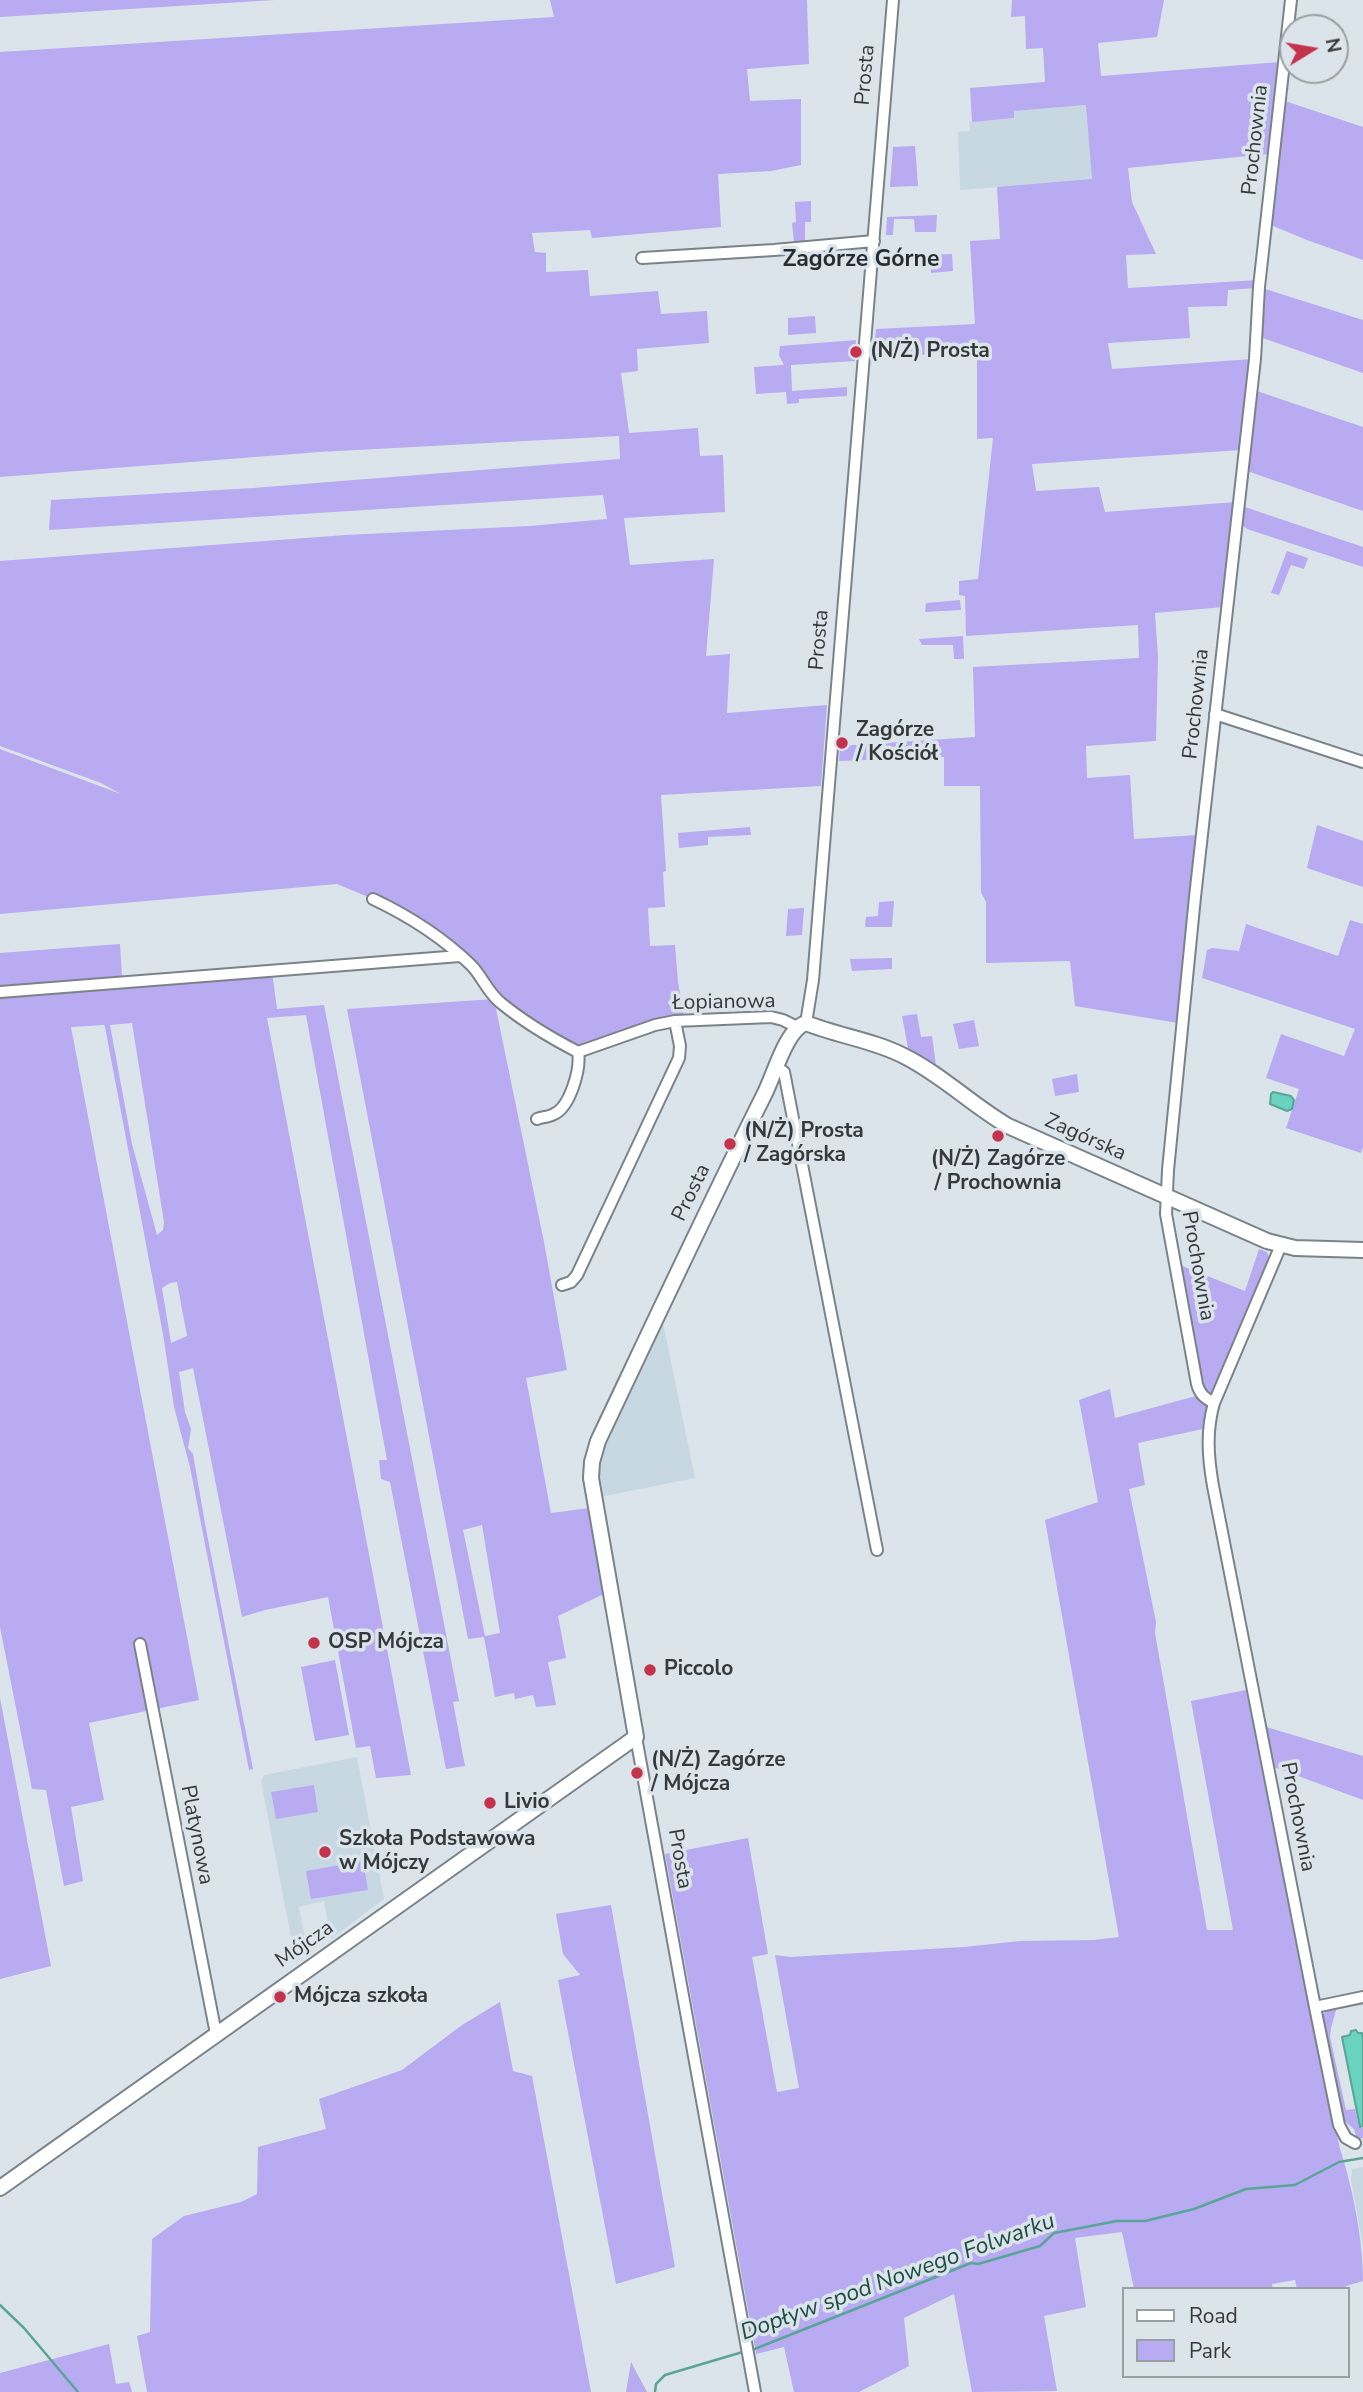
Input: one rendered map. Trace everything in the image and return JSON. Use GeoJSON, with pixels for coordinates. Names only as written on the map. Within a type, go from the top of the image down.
{"type":"FeatureCollection","features":[{"type":"Feature","properties":{"kind":"street","name":"Prosta"},"geometry":{"type":"LineString","coordinates":[[755,2392],[591,1478],[598,1441],[777,1067],[801,1025],[815,966],[893,0]]}},
{"type":"Feature","properties":{"kind":"street","name":"Prochownia"},"geometry":{"type":"LineString","coordinates":[[1214,1403],[1199,1392],[1166,1214],[1194,905],[1255,359],[1259,287],[1291,0]]}},
{"type":"Feature","properties":{"kind":"street"},"geometry":{"type":"LineString","coordinates":[[642,258],[874,241]]}},
{"type":"Feature","properties":{"kind":"street"},"geometry":{"type":"LineString","coordinates":[[1215,714],[1363,762]]}},
{"type":"Feature","properties":{"kind":"street"},"geometry":{"type":"LineString","coordinates":[[373,899],[429,930],[482,978],[498,1001],[553,1039],[578,1052],[578,1074],[561,1109],[555,1114],[537,1119]]}},
{"type":"Feature","properties":{"kind":"street"},"geometry":{"type":"LineString","coordinates":[[0,992],[460,956]]}},
{"type":"Feature","properties":{"kind":"street","name":"Łopianowa"},"geometry":{"type":"LineString","coordinates":[[578,1052],[655,1025],[675,1021],[771,1017],[801,1025]]}},
{"type":"Feature","properties":{"kind":"street"},"geometry":{"type":"LineString","coordinates":[[562,1285],[571,1282],[578,1275],[679,1058],[680,1046],[675,1021]]}},
{"type":"Feature","properties":{"kind":"street","name":"Zagórska"},"geometry":{"type":"LineString","coordinates":[[801,1025],[863,1040],[904,1056],[1000,1121],[1267,1241],[1310,1249],[1363,1250]]}},
{"type":"Feature","properties":{"kind":"street"},"geometry":{"type":"LineString","coordinates":[[777,1067],[785,1072],[877,1550]]}},
{"type":"Feature","properties":{"kind":"street","name":"Prochownia"},"geometry":{"type":"LineString","coordinates":[[1281,1245],[1214,1403],[1208,1436],[1209,1465],[1339,2125],[1346,2138],[1355,2143]]}},
{"type":"Feature","properties":{"kind":"street","name":"Platynowa"},"geometry":{"type":"LineString","coordinates":[[140,1644],[216,2034]]}},
{"type":"Feature","properties":{"kind":"street","name":"Mójcza"},"geometry":{"type":"LineString","coordinates":[[0,2188],[636,1737]]}},
{"type":"Feature","properties":{"kind":"street"},"geometry":{"type":"LineString","coordinates":[[1315,2007],[1363,1997]]}},
{"type":"Feature","properties":{"kind":"shaded area"},"geometry":{"type":"Polygon","coordinates":[[[1087,105],[1092,180],[960,190],[958,132],[970,131],[969,122],[1014,118],[1014,111],[1087,105]]]}},
{"type":"Feature","properties":{"kind":"shaded area"},"geometry":{"type":"Polygon","coordinates":[[[1273,1092],[1291,1096],[1294,1100],[1292,1109],[1287,1111],[1270,1104],[1273,1092]]]}},
{"type":"Feature","properties":{"kind":"shaded area"},"geometry":{"type":"Polygon","coordinates":[[[663,1323],[695,1478],[600,1497],[599,1473],[603,1452],[663,1323]]]}},
{"type":"Feature","properties":{"kind":"shaded area","name":"Szkoła Podstawowa w Mójczy"},"geometry":{"type":"Polygon","coordinates":[[[357,1757],[384,1899],[331,1939],[324,1901],[299,1907],[309,1958],[304,1956],[296,1963],[261,1781],[264,1775],[357,1757]]]}},
{"type":"Feature","properties":{"kind":"shaded area"},"geometry":{"type":"Polygon","coordinates":[[[1356,2030],[1362,2033],[1363,2039],[1363,2126],[1360,2127],[1342,2037],[1356,2030]]]}},
{"type":"Feature","properties":{"kind":"shaded area"},"geometry":{"type":"Polygon","coordinates":[[[1363,2167],[1363,2247],[1351,2179],[1352,2169],[1363,2167]]]}},
{"type":"Feature","properties":{"kind":"green space"},"geometry":{"type":"Polygon","coordinates":[[[0,0],[275,0],[0,17],[0,0]]]}},
{"type":"Feature","properties":{"kind":"green space"},"geometry":{"type":"Polygon","coordinates":[[[550,0],[807,0],[809,64],[747,69],[750,101],[801,99],[801,165],[771,171],[718,174],[721,227],[592,238],[590,230],[532,233],[535,252],[546,253],[546,272],[588,270],[590,296],[658,291],[661,314],[707,311],[709,343],[637,349],[638,371],[621,373],[629,433],[698,428],[700,456],[723,455],[725,512],[624,518],[630,565],[714,559],[706,656],[730,654],[727,713],[827,705],[821,786],[661,795],[666,871],[663,872],[665,907],[648,908],[650,946],[675,945],[684,1016],[654,1020],[579,1045],[572,1044],[498,996],[478,965],[373,899],[337,884],[0,914],[0,749],[121,794],[101,783],[0,746],[0,561],[345,535],[530,526],[607,519],[603,495],[49,530],[51,500],[253,488],[620,459],[619,436],[319,452],[0,477],[0,52],[554,17],[550,0]]]}},
{"type":"Feature","properties":{"kind":"green space"},"geometry":{"type":"Polygon","coordinates":[[[1012,0],[1164,0],[1157,37],[1098,43],[1101,76],[1279,62],[1268,154],[1128,168],[1132,202],[1156,254],[1126,255],[1128,288],[1258,280],[1257,288],[1228,290],[1227,306],[1188,307],[1190,338],[1108,343],[1112,369],[1252,359],[1241,450],[1032,464],[1036,491],[1099,487],[1105,512],[1236,502],[1224,607],[1155,613],[1158,657],[1156,741],[1086,746],[1087,778],[1130,775],[1134,839],[1198,835],[1178,1023],[1075,1006],[1070,961],[986,963],[986,902],[981,892],[980,786],[944,786],[944,757],[839,761],[840,746],[975,737],[973,667],[1139,658],[1138,625],[966,636],[965,596],[959,595],[959,581],[978,579],[993,438],[977,439],[977,352],[873,357],[876,329],[975,324],[970,241],[1000,239],[997,187],[1092,179],[1086,105],[1014,111],[1014,118],[972,122],[970,88],[1045,82],[1043,48],[1026,49],[1025,16],[1011,17],[1012,0]]]}},
{"type":"Feature","properties":{"kind":"green space"},"geometry":{"type":"Polygon","coordinates":[[[1279,99],[1363,127],[1363,260],[1266,223],[1279,99]]]}},
{"type":"Feature","properties":{"kind":"green space"},"geometry":{"type":"Polygon","coordinates":[[[915,146],[918,186],[890,187],[893,147],[915,146]]]}},
{"type":"Feature","properties":{"kind":"green space"},"geometry":{"type":"Polygon","coordinates":[[[811,201],[811,222],[805,222],[805,242],[794,242],[792,223],[796,222],[795,202],[811,201]]]}},
{"type":"Feature","properties":{"kind":"green space"},"geometry":{"type":"Polygon","coordinates":[[[937,215],[936,232],[915,232],[914,219],[894,219],[893,235],[886,235],[887,217],[937,215]]]}},
{"type":"Feature","properties":{"kind":"green space"},"geometry":{"type":"Polygon","coordinates":[[[952,254],[953,271],[931,273],[930,255],[952,254]]]}},
{"type":"Feature","properties":{"kind":"green space"},"geometry":{"type":"Polygon","coordinates":[[[1259,287],[1363,320],[1363,373],[1257,336],[1259,287]]]}},
{"type":"Feature","properties":{"kind":"green space"},"geometry":{"type":"Polygon","coordinates":[[[815,316],[816,333],[788,335],[788,318],[815,316]]]}},
{"type":"Feature","properties":{"kind":"green space"},"geometry":{"type":"Polygon","coordinates":[[[856,340],[855,361],[791,365],[792,391],[847,387],[847,396],[799,399],[799,403],[787,404],[786,392],[756,394],[754,367],[784,365],[779,355],[780,346],[856,340]]]}},
{"type":"Feature","properties":{"kind":"green space"},"geometry":{"type":"Polygon","coordinates":[[[1251,389],[1363,427],[1363,511],[1244,470],[1251,389]]]}},
{"type":"Feature","properties":{"kind":"green space"},"geometry":{"type":"Polygon","coordinates":[[[1242,506],[1363,547],[1363,567],[1247,529],[1240,523],[1242,506]]]}},
{"type":"Feature","properties":{"kind":"green space"},"geometry":{"type":"Polygon","coordinates":[[[1287,551],[1308,558],[1304,569],[1291,565],[1279,595],[1271,593],[1287,551]]]}},
{"type":"Feature","properties":{"kind":"green space"},"geometry":{"type":"Polygon","coordinates":[[[960,600],[961,610],[925,612],[926,603],[960,600]]]}},
{"type":"Feature","properties":{"kind":"green space"},"geometry":{"type":"Polygon","coordinates":[[[963,636],[964,659],[954,659],[953,645],[922,645],[919,639],[963,636]]]}},
{"type":"Feature","properties":{"kind":"green space"},"geometry":{"type":"Polygon","coordinates":[[[1317,825],[1363,841],[1363,887],[1307,868],[1317,825]]]}},
{"type":"Feature","properties":{"kind":"green space"},"geometry":{"type":"Polygon","coordinates":[[[750,827],[751,835],[708,837],[708,845],[679,848],[678,833],[750,827]]]}},
{"type":"Feature","properties":{"kind":"green space"},"geometry":{"type":"Polygon","coordinates":[[[894,901],[892,927],[865,927],[866,917],[878,916],[879,902],[894,901]]]}},
{"type":"Feature","properties":{"kind":"green space"},"geometry":{"type":"Polygon","coordinates":[[[804,908],[802,935],[786,936],[788,909],[804,908]]]}},
{"type":"Feature","properties":{"kind":"green space"},"geometry":{"type":"Polygon","coordinates":[[[1350,920],[1363,924],[1361,1153],[1286,1128],[1299,1089],[1266,1078],[1281,1034],[1344,1056],[1355,1029],[1202,978],[1207,950],[1212,948],[1239,951],[1246,924],[1338,956],[1350,920]]]}},
{"type":"Feature","properties":{"kind":"green space"},"geometry":{"type":"Polygon","coordinates":[[[120,944],[122,977],[271,965],[277,1009],[324,1005],[459,1701],[453,1702],[465,1766],[446,1769],[390,1482],[381,1479],[379,1460],[387,1460],[306,1015],[267,1018],[411,1775],[376,1778],[370,1746],[356,1748],[328,1597],[242,1617],[193,1368],[179,1372],[185,1412],[191,1429],[188,1448],[193,1454],[253,1769],[249,1770],[190,1467],[174,1407],[163,1334],[105,1027],[71,1027],[199,1700],[89,1723],[104,1800],[71,1807],[83,1881],[64,1886],[46,1790],[32,1789],[0,1627],[0,953],[120,944]],[[132,1023],[110,1025],[132,1144],[157,1235],[163,1230],[164,1222],[132,1023]],[[177,1282],[162,1288],[171,1343],[187,1336],[177,1282]]]}},
{"type":"Feature","properties":{"kind":"green space"},"geometry":{"type":"Polygon","coordinates":[[[892,958],[892,969],[852,971],[850,959],[892,958]]]}},
{"type":"Feature","properties":{"kind":"green space"},"geometry":{"type":"Polygon","coordinates":[[[494,999],[544,1242],[567,1370],[526,1378],[551,1513],[590,1508],[604,1594],[558,1616],[566,1658],[548,1662],[556,1705],[536,1707],[533,1695],[515,1699],[514,1693],[495,1697],[484,1637],[468,1639],[347,1009],[494,999]],[[482,1525],[463,1530],[485,1636],[500,1633],[482,1525]]]}},
{"type":"Feature","properties":{"kind":"green space"},"geometry":{"type":"Polygon","coordinates":[[[917,1014],[921,1037],[932,1036],[936,1065],[908,1048],[902,1016],[917,1014]]]}},
{"type":"Feature","properties":{"kind":"green space"},"geometry":{"type":"Polygon","coordinates":[[[974,1020],[979,1046],[959,1049],[953,1024],[974,1020]]]}},
{"type":"Feature","properties":{"kind":"green space"},"geometry":{"type":"Polygon","coordinates":[[[1077,1074],[1079,1092],[1055,1096],[1052,1079],[1077,1074]]]}},
{"type":"Feature","properties":{"kind":"green space"},"geometry":{"type":"Polygon","coordinates":[[[1259,1249],[1267,1252],[1267,1268],[1213,1393],[1209,1395],[1201,1388],[1180,1265],[1245,1291],[1259,1249]]]}},
{"type":"Feature","properties":{"kind":"green space"},"geometry":{"type":"Polygon","coordinates":[[[1110,1389],[1115,1418],[1196,1396],[1208,1406],[1203,1429],[1138,1443],[1145,1485],[1129,1489],[1156,1622],[1155,1633],[1207,1930],[1233,1930],[1191,1701],[1246,1690],[1340,2149],[1356,2215],[1363,2281],[1346,2287],[1297,2287],[1295,2280],[1272,2284],[1273,2287],[1134,2287],[1122,2232],[1075,2238],[1086,2307],[1044,2316],[1057,2391],[972,2392],[954,2294],[904,2318],[909,2366],[859,2392],[794,2392],[784,2347],[756,2354],[665,1854],[748,1838],[768,1954],[752,1957],[777,2092],[799,2088],[775,1955],[790,1957],[1119,1937],[1045,1520],[1098,1502],[1079,1400],[1110,1389]]]}},
{"type":"Feature","properties":{"kind":"green space"},"geometry":{"type":"Polygon","coordinates":[[[335,1660],[349,1735],[315,1741],[301,1667],[335,1660]]]}},
{"type":"Feature","properties":{"kind":"green space"},"geometry":{"type":"Polygon","coordinates":[[[0,1698],[51,1966],[0,1979],[0,1698]]]}},
{"type":"Feature","properties":{"kind":"green space"},"geometry":{"type":"Polygon","coordinates":[[[1263,1726],[1363,1756],[1363,1800],[1271,1766],[1263,1726]]]}},
{"type":"Feature","properties":{"kind":"green space"},"geometry":{"type":"Polygon","coordinates":[[[314,1785],[318,1812],[276,1819],[271,1792],[314,1785]]]}},
{"type":"Feature","properties":{"kind":"green space"},"geometry":{"type":"Polygon","coordinates":[[[363,1861],[368,1890],[311,1899],[306,1871],[363,1861]]]}},
{"type":"Feature","properties":{"kind":"green space"},"geometry":{"type":"Polygon","coordinates":[[[611,1905],[675,2267],[616,2284],[558,1980],[580,1975],[563,1954],[556,1914],[611,1905]]]}},
{"type":"Feature","properties":{"kind":"green space"},"geometry":{"type":"Polygon","coordinates":[[[500,2002],[513,2071],[532,2076],[591,2392],[147,2392],[137,2336],[150,2332],[152,2239],[184,2216],[241,2202],[257,2194],[258,2147],[326,2129],[319,2099],[402,2070],[462,2025],[500,2002]]]}},
{"type":"Feature","properties":{"kind":"green space"},"geometry":{"type":"Polygon","coordinates":[[[1337,2007],[1330,2037],[1346,2110],[1355,2109],[1359,2127],[1363,2128],[1363,2138],[1357,2139],[1354,2129],[1342,2119],[1322,2016],[1328,2008],[1337,2007]]]}},
{"type":"Feature","properties":{"kind":"green space"},"geometry":{"type":"Polygon","coordinates":[[[109,2344],[116,2384],[129,2382],[132,2392],[0,2392],[0,2373],[109,2344]]]}},
{"type":"Feature","properties":{"kind":"green space"},"geometry":{"type":"Polygon","coordinates":[[[631,2362],[647,2392],[626,2392],[631,2362]]]}},
{"type":"Feature","properties":{"kind":"waterway","name":"Dopływ spod Nowego Folwarku"},"geometry":{"type":"LineString","coordinates":[[752,2350],[971,2263],[978,2264],[1040,2246],[1054,2233],[1117,2221],[1145,2221],[1194,2209],[1246,2189],[1295,2185],[1339,2162],[1363,2158]]}},
{"type":"Feature","properties":{"kind":"waterway"},"geometry":{"type":"LineString","coordinates":[[0,2305],[24,2328],[78,2392]]}},
{"type":"Feature","properties":{"kind":"waterway","name":"Dopływ spod Nowego Folwarku"},"geometry":{"type":"LineString","coordinates":[[655,2392],[656,2384],[665,2375],[746,2351]]}},
{"type":"Feature","properties":{"kind":"place","name":"(N/Ż) Prosta"},"geometry":{"type":"Point","coordinates":[856,352]}},
{"type":"Feature","properties":{"kind":"place","name":"Zagórze / Kościół"},"geometry":{"type":"Point","coordinates":[842,743]}},
{"type":"Feature","properties":{"kind":"place","name":"(N/Ż) Zagórze / Prochownia"},"geometry":{"type":"Point","coordinates":[998,1136]}},
{"type":"Feature","properties":{"kind":"place","name":"(N/Ż) Prosta / Zagórska"},"geometry":{"type":"Point","coordinates":[730,1144]}},
{"type":"Feature","properties":{"kind":"place","name":"OSP Mójcza"},"geometry":{"type":"Point","coordinates":[314,1643]}},
{"type":"Feature","properties":{"kind":"place","name":"Piccolo"},"geometry":{"type":"Point","coordinates":[650,1670]}},
{"type":"Feature","properties":{"kind":"place","name":"(N/Ż) Zagórze / Mójcza"},"geometry":{"type":"Point","coordinates":[637,1773]}},
{"type":"Feature","properties":{"kind":"place","name":"Livio"},"geometry":{"type":"Point","coordinates":[490,1803]}},
{"type":"Feature","properties":{"kind":"place","name":"Szkoła Podstawowa w Mójczy"},"geometry":{"type":"Point","coordinates":[325,1852]}},
{"type":"Feature","properties":{"kind":"place","name":"Mójcza szkoła"},"geometry":{"type":"Point","coordinates":[280,1997]}},
{"type":"Feature","properties":{"kind":"district","name":"Zagórze Górne"},"geometry":{"type":"Point","coordinates":[861,260]}}]}
